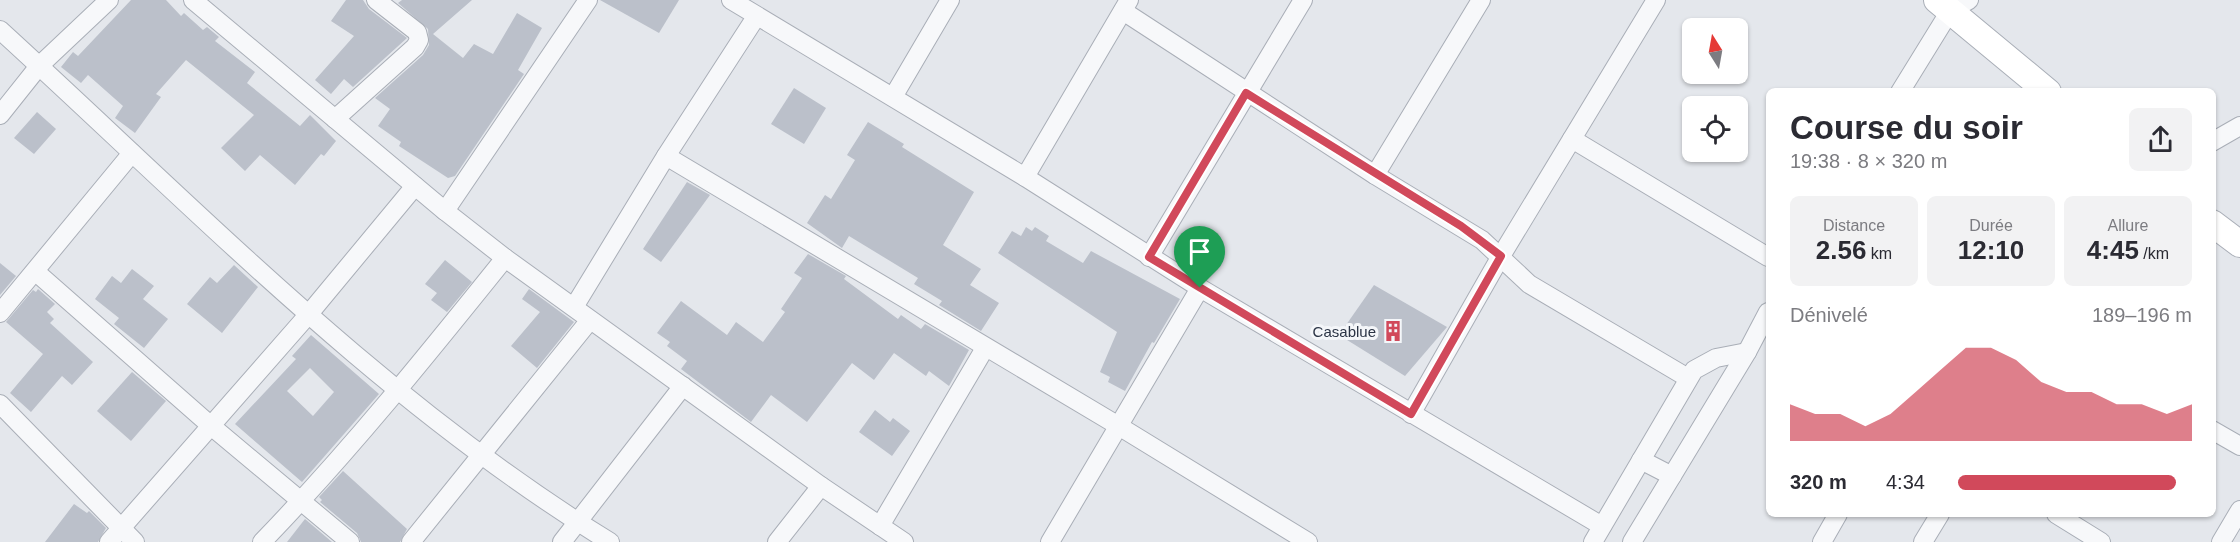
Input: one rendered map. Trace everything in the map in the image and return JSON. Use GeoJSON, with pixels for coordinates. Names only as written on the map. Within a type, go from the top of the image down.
{"type":"FeatureCollection","features":[{"type":"Feature","properties":{"kind":"main road"},"geometry":{"type":"LineString","coordinates":[[1952,4],[2044,88]]}},
{"type":"Feature","properties":{"kind":"main road"},"geometry":{"type":"LineString","coordinates":[[2216,226],[2240,244]]}},
{"type":"Feature","properties":{"kind":"street"},"geometry":{"type":"LineString","coordinates":[[0,115],[39,66],[108,0]]}},
{"type":"Feature","properties":{"kind":"street"},"geometry":{"type":"LineString","coordinates":[[193,0],[445,211],[505,258],[821,486],[904,542]]}},
{"type":"Feature","properties":{"kind":"street"},"geometry":{"type":"LineString","coordinates":[[335,120],[415,47],[419,40],[417,32],[376,0]]}},
{"type":"Feature","properties":{"kind":"street"},"geometry":{"type":"LineString","coordinates":[[731,0],[1025,177],[1149,257],[1411,414],[1598,534],[1688,378],[1702,364],[1757,345]]}},
{"type":"Feature","properties":{"kind":"street"},"geometry":{"type":"LineString","coordinates":[[893,97],[950,0]]}},
{"type":"Feature","properties":{"kind":"street"},"geometry":{"type":"LineString","coordinates":[[1149,257],[1303,0]]}},
{"type":"Feature","properties":{"kind":"street"},"geometry":{"type":"LineString","coordinates":[[1375,175],[1481,0]]}},
{"type":"Feature","properties":{"kind":"street"},"geometry":{"type":"LineString","coordinates":[[1411,414],[1501,256],[1656,0]]}},
{"type":"Feature","properties":{"kind":"street"},"geometry":{"type":"LineString","coordinates":[[445,211],[578,4]]}},
{"type":"Feature","properties":{"kind":"street"},"geometry":{"type":"LineString","coordinates":[[1902,88],[1952,4]]}},
{"type":"Feature","properties":{"kind":"street"},"geometry":{"type":"LineString","coordinates":[[1025,177],[1126,6],[1246,93],[1475,236],[1501,256],[1528,284],[1688,378]]}},
{"type":"Feature","properties":{"kind":"street"},"geometry":{"type":"LineString","coordinates":[[574,307],[666,156],[756,17]]}},
{"type":"Feature","properties":{"kind":"street"},"geometry":{"type":"LineString","coordinates":[[0,30],[308,315],[397,391],[578,522],[610,542]]}},
{"type":"Feature","properties":{"kind":"street"},"geometry":{"type":"LineString","coordinates":[[2216,140],[2240,126]]}},
{"type":"Feature","properties":{"kind":"street"},"geometry":{"type":"LineString","coordinates":[[1572,139],[1766,256]]}},
{"type":"Feature","properties":{"kind":"street"},"geometry":{"type":"LineString","coordinates":[[0,313],[132,153]]}},
{"type":"Feature","properties":{"kind":"street"},"geometry":{"type":"LineString","coordinates":[[666,156],[1117,425],[1308,542]]}},
{"type":"Feature","properties":{"kind":"street"},"geometry":{"type":"LineString","coordinates":[[114,536],[308,315],[415,186]]}},
{"type":"Feature","properties":{"kind":"street"},"geometry":{"type":"LineString","coordinates":[[262,542],[300,503],[397,391],[505,258]]}},
{"type":"Feature","properties":{"kind":"street"},"geometry":{"type":"LineString","coordinates":[[36,272],[300,503],[350,542]]}},
{"type":"Feature","properties":{"kind":"street"},"geometry":{"type":"LineString","coordinates":[[1050,542],[1117,425],[1200,288]]}},
{"type":"Feature","properties":{"kind":"street"},"geometry":{"type":"LineString","coordinates":[[1632,542],[1757,345],[1766,318]]}},
{"type":"Feature","properties":{"kind":"street"},"geometry":{"type":"LineString","coordinates":[[411,542],[590,320]]}},
{"type":"Feature","properties":{"kind":"street"},"geometry":{"type":"LineString","coordinates":[[880,526],[985,348]]}},
{"type":"Feature","properties":{"kind":"street"},"geometry":{"type":"LineString","coordinates":[[562,542],[683,386]]}},
{"type":"Feature","properties":{"kind":"street"},"geometry":{"type":"LineString","coordinates":[[0,404],[114,536],[135,542]]}},
{"type":"Feature","properties":{"kind":"street"},"geometry":{"type":"LineString","coordinates":[[2216,432],[2240,446]]}},
{"type":"Feature","properties":{"kind":"street"},"geometry":{"type":"LineString","coordinates":[[1641,460],[1672,476]]}},
{"type":"Feature","properties":{"kind":"street"},"geometry":{"type":"LineString","coordinates":[[777,542],[821,486]]}},
{"type":"Feature","properties":{"kind":"street"},"geometry":{"type":"LineString","coordinates":[[2221,542],[2240,510]]}},
{"type":"Feature","properties":{"kind":"street"},"geometry":{"type":"LineString","coordinates":[[1822,542],[1836,517]]}},
{"type":"Feature","properties":{"kind":"street"},"geometry":{"type":"LineString","coordinates":[[1923,542],[1938,517]]}},
{"type":"Feature","properties":{"kind":"street"},"geometry":{"type":"LineString","coordinates":[[2060,517],[2095,540]]}},
{"type":"Feature","properties":{"kind":"building"},"geometry":{"type":"Polygon","coordinates":[[[131,0],[166,0],[181,16],[184,13],[203,30],[207,27],[219,37],[215,41],[255,72],[247,83],[300,126],[310,115],[336,141],[324,156],[321,154],[295,185],[260,155],[245,171],[221,148],[254,115],[186,60],[156,94],[161,97],[135,133],[115,118],[123,106],[88,75],[81,83],[61,67],[73,52],[78,56],[131,0]]]}},
{"type":"Feature","properties":{"kind":"building"},"geometry":{"type":"Polygon","coordinates":[[[346,0],[363,0],[369,9],[407,38],[353,87],[344,79],[331,94],[315,80],[354,36],[331,21],[346,0]]]}},
{"type":"Feature","properties":{"kind":"building"},"geometry":{"type":"Polygon","coordinates":[[[402,0],[472,0],[433,34],[463,58],[474,44],[493,54],[517,13],[542,28],[518,70],[524,74],[455,176],[448,178],[399,146],[401,142],[378,126],[390,109],[375,98],[423,55],[429,45],[428,29],[398,3],[402,0]]]}},
{"type":"Feature","properties":{"kind":"building"},"geometry":{"type":"Polygon","coordinates":[[[600,0],[679,0],[659,33],[600,0]]]}},
{"type":"Feature","properties":{"kind":"building"},"geometry":{"type":"Polygon","coordinates":[[[794,88],[826,108],[804,144],[771,124],[794,88]]]}},
{"type":"Feature","properties":{"kind":"building"},"geometry":{"type":"Polygon","coordinates":[[[37,112],[56,129],[34,154],[14,138],[37,112]]]}},
{"type":"Feature","properties":{"kind":"building"},"geometry":{"type":"Polygon","coordinates":[[[868,122],[904,144],[902,147],[974,192],[943,245],[981,269],[970,285],[999,303],[981,331],[939,305],[942,301],[914,284],[918,278],[849,236],[842,248],[807,223],[825,195],[831,199],[855,160],[847,155],[868,122]]]}},
{"type":"Feature","properties":{"kind":"building"},"geometry":{"type":"Polygon","coordinates":[[[687,182],[710,195],[661,262],[643,249],[687,182]]]}},
{"type":"Feature","properties":{"kind":"building"},"geometry":{"type":"Polygon","coordinates":[[[1026,227],[1032,231],[1035,227],[1049,236],[1046,241],[1083,263],[1091,251],[1180,299],[1154,343],[1152,342],[1125,391],[1108,382],[1110,377],[1100,372],[1117,332],[998,253],[1012,231],[1021,236],[1026,227]]]}},
{"type":"Feature","properties":{"kind":"building"},"geometry":{"type":"Polygon","coordinates":[[[808,254],[846,276],[844,279],[898,319],[901,315],[921,329],[925,324],[969,350],[949,386],[929,371],[926,376],[894,353],[874,380],[852,363],[807,422],[771,395],[751,422],[681,369],[687,361],[667,346],[670,342],[657,333],[681,301],[727,335],[736,322],[763,342],[785,312],[781,309],[802,278],[794,273],[808,254]]]}},
{"type":"Feature","properties":{"kind":"building"},"geometry":{"type":"Polygon","coordinates":[[[445,260],[472,282],[447,312],[431,300],[437,293],[425,284],[445,260]]]}},
{"type":"Feature","properties":{"kind":"building"},"geometry":{"type":"Polygon","coordinates":[[[0,263],[16,276],[0,295],[0,263]]]}},
{"type":"Feature","properties":{"kind":"building"},"geometry":{"type":"Polygon","coordinates":[[[234,265],[258,287],[222,333],[187,304],[210,277],[217,283],[234,265]]]}},
{"type":"Feature","properties":{"kind":"building"},"geometry":{"type":"Polygon","coordinates":[[[132,269],[154,286],[143,299],[168,319],[144,348],[114,324],[119,318],[95,299],[112,276],[121,283],[132,269]]]}},
{"type":"Feature","properties":{"kind":"building","name":"Casablue"},"geometry":{"type":"Polygon","coordinates":[[[1374,285],[1447,327],[1405,376],[1339,335],[1374,285]]]}},
{"type":"Feature","properties":{"kind":"building"},"geometry":{"type":"Polygon","coordinates":[[[38,289],[55,304],[47,312],[54,319],[50,323],[93,362],[72,385],[62,376],[31,412],[10,393],[43,354],[6,322],[33,290],[36,292],[38,289]]]}},
{"type":"Feature","properties":{"kind":"building"},"geometry":{"type":"Polygon","coordinates":[[[529,289],[574,322],[537,368],[511,346],[540,312],[522,299],[529,289]]]}},
{"type":"Feature","properties":{"kind":"building"},"geometry":{"type":"Polygon","coordinates":[[[311,335],[379,394],[302,482],[235,424],[296,359],[292,356],[311,335]],[[310,368],[287,391],[313,416],[334,392],[310,368]]]}},
{"type":"Feature","properties":{"kind":"building"},"geometry":{"type":"Polygon","coordinates":[[[132,372],[166,401],[131,441],[97,411],[132,372]]]}},
{"type":"Feature","properties":{"kind":"building"},"geometry":{"type":"Polygon","coordinates":[[[875,410],[890,422],[893,418],[910,431],[892,456],[859,432],[875,410]]]}},
{"type":"Feature","properties":{"kind":"building"},"geometry":{"type":"Polygon","coordinates":[[[343,471],[407,529],[400,542],[361,542],[357,533],[320,502],[322,500],[319,497],[343,471]]]}},
{"type":"Feature","properties":{"kind":"building"},"geometry":{"type":"Polygon","coordinates":[[[74,504],[87,513],[89,511],[106,528],[98,542],[45,542],[74,504]]]}},
{"type":"Feature","properties":{"kind":"building"},"geometry":{"type":"Polygon","coordinates":[[[305,519],[332,542],[287,542],[305,519]]]}},
{"type":"Feature","properties":{"kind":"place","name":"Casablue"},"geometry":{"type":"Point","coordinates":[1393,331]}},
{"type":"Feature","properties":{"kind":"route"},"geometry":{"type":"LineString","coordinates":[[1246,93],[1375,175],[1461,226],[1501,256],[1411,414],[1200,288],[1149,257],[1246,93]]}}]}
